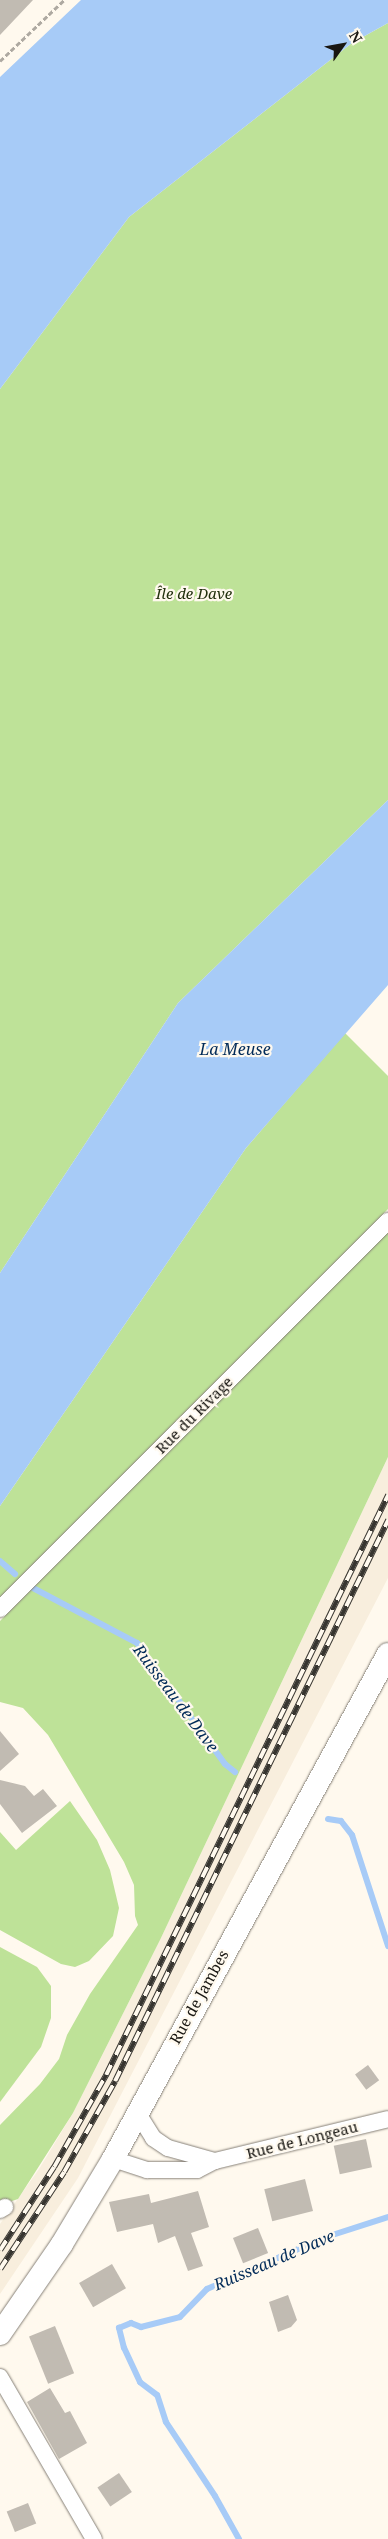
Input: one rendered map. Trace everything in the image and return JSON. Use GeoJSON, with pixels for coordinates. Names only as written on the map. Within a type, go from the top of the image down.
{"type":"FeatureCollection","features":[{"type":"Feature","properties":{"kind":"main road","name":"Rue de Jambes"},"geometry":{"type":"LineString","coordinates":[[0,2334],[62,2244],[113,2159],[136,2112],[388,1654]]}},
{"type":"Feature","properties":{"kind":"street","name":"Rue du Rivage"},"geometry":{"type":"LineString","coordinates":[[0,1609],[388,1221]]}},
{"type":"Feature","properties":{"kind":"street","name":"Rue de Longeau"},"geometry":{"type":"LineString","coordinates":[[136,2112],[153,2138],[168,2148],[215,2161]]}},
{"type":"Feature","properties":{"kind":"street","name":"Rue de Longeau"},"geometry":{"type":"LineString","coordinates":[[113,2159],[147,2170],[172,2172],[197,2170],[215,2161],[388,2119]]}},
{"type":"Feature","properties":{"kind":"street"},"geometry":{"type":"LineString","coordinates":[[0,2377],[94,2539]]}},
{"type":"Feature","properties":{"kind":"path"},"geometry":{"type":"LineString","coordinates":[[0,61],[64,0]]}},
{"type":"Feature","properties":{"kind":"shaded area"},"geometry":{"type":"Polygon","coordinates":[[[388,1457],[388,1578],[78,2178],[0,2294],[0,2224],[39,2169],[73,2113],[160,1940],[388,1457]]]}},
{"type":"Feature","properties":{"kind":"green space","name":"Île de Dave"},"geometry":{"type":"Polygon","coordinates":[[[388,23],[388,800],[178,1003],[0,1273],[0,389],[129,217],[352,43],[388,23]]]}},
{"type":"Feature","properties":{"kind":"green space"},"geometry":{"type":"Polygon","coordinates":[[[345,1033],[388,1076],[388,1209],[0,1597],[0,1506],[246,1148],[345,1033]]]}},
{"type":"Feature","properties":{"kind":"green space"},"geometry":{"type":"Polygon","coordinates":[[[388,1232],[388,1457],[160,1940],[73,2113],[18,2199],[0,2205],[0,2125],[40,2084],[59,2059],[67,2035],[90,1994],[138,1925],[135,1916],[134,1885],[124,1862],[48,1735],[23,1708],[0,1702],[0,1621],[388,1232]]]}},
{"type":"Feature","properties":{"kind":"green space"},"geometry":{"type":"Polygon","coordinates":[[[70,1801],[97,1840],[110,1870],[119,1908],[113,1936],[89,1961],[75,1967],[61,1964],[0,1930],[0,1832],[16,1850],[70,1801]]]}},
{"type":"Feature","properties":{"kind":"green space"},"geometry":{"type":"Polygon","coordinates":[[[0,1947],[37,1967],[51,1986],[51,2018],[41,2047],[0,2102],[0,1947]]]}},
{"type":"Feature","properties":{"kind":"water"},"geometry":{"type":"Polygon","coordinates":[[[81,0],[388,0],[388,23],[352,43],[129,217],[0,389],[0,77],[81,0]]]}},
{"type":"Feature","properties":{"kind":"water","name":"La Meuse"},"geometry":{"type":"Polygon","coordinates":[[[388,800],[388,985],[246,1148],[0,1506],[0,1273],[178,1003],[388,800]]]}},
{"type":"Feature","properties":{"kind":"building"},"geometry":{"type":"Polygon","coordinates":[[[0,0],[33,0],[0,35],[0,0]]]}},
{"type":"Feature","properties":{"kind":"building"},"geometry":{"type":"Polygon","coordinates":[[[0,1731],[19,1754],[0,1771],[0,1731]]]}},
{"type":"Feature","properties":{"kind":"building"},"geometry":{"type":"Polygon","coordinates":[[[0,1780],[25,1786],[34,1796],[43,1789],[57,1806],[22,1833],[0,1804],[0,1780]]]}},
{"type":"Feature","properties":{"kind":"building"},"geometry":{"type":"Polygon","coordinates":[[[368,2065],[379,2080],[366,2090],[355,2074],[368,2065]]]}},
{"type":"Feature","properties":{"kind":"building"},"geometry":{"type":"Polygon","coordinates":[[[366,2139],[372,2167],[340,2174],[334,2146],[366,2139]]]}},
{"type":"Feature","properties":{"kind":"building"},"geometry":{"type":"Polygon","coordinates":[[[305,2179],[313,2211],[272,2221],[264,2189],[305,2179]]]}},
{"type":"Feature","properties":{"kind":"building"},"geometry":{"type":"Polygon","coordinates":[[[198,2191],[209,2227],[191,2233],[203,2266],[188,2271],[175,2236],[158,2243],[153,2224],[117,2232],[109,2202],[149,2194],[151,2203],[198,2191]]]}},
{"type":"Feature","properties":{"kind":"building"},"geometry":{"type":"Polygon","coordinates":[[[258,2228],[268,2253],[243,2263],[233,2238],[258,2228]]]}},
{"type":"Feature","properties":{"kind":"building"},"geometry":{"type":"Polygon","coordinates":[[[112,2264],[126,2288],[93,2307],[79,2283],[112,2264]]]}},
{"type":"Feature","properties":{"kind":"building"},"geometry":{"type":"Polygon","coordinates":[[[288,2295],[297,2320],[291,2327],[278,2332],[269,2302],[288,2295]]]}},
{"type":"Feature","properties":{"kind":"building"},"geometry":{"type":"Polygon","coordinates":[[[55,2326],[74,2373],[48,2384],[29,2336],[55,2326]]]}},
{"type":"Feature","properties":{"kind":"building"},"geometry":{"type":"Polygon","coordinates":[[[50,2388],[65,2413],[70,2411],[87,2443],[59,2459],[27,2402],[50,2388]]]}},
{"type":"Feature","properties":{"kind":"building"},"geometry":{"type":"Polygon","coordinates":[[[119,2473],[132,2492],[110,2507],[97,2488],[119,2473]]]}},
{"type":"Feature","properties":{"kind":"building"},"geometry":{"type":"Polygon","coordinates":[[[28,2503],[36,2523],[15,2532],[7,2512],[28,2503]]]}},
{"type":"Feature","properties":{"kind":"waterway","name":"Ruisseau de Dave"},"geometry":{"type":"LineString","coordinates":[[0,1561],[15,1574]]}},
{"type":"Feature","properties":{"kind":"waterway","name":"Ruisseau de Dave"},"geometry":{"type":"LineString","coordinates":[[33,1588],[137,1643],[225,1764],[235,1772]]}},
{"type":"Feature","properties":{"kind":"waterway","name":"Ruisseau de Dave"},"geometry":{"type":"LineString","coordinates":[[328,1819],[341,1821],[352,1835],[388,1946]]}},
{"type":"Feature","properties":{"kind":"waterway","name":"Ruisseau de Dave"},"geometry":{"type":"LineString","coordinates":[[239,2539],[215,2496],[166,2422],[157,2395],[140,2382],[124,2348],[119,2328],[131,2323],[141,2327],[180,2317],[207,2289],[323,2238],[388,2217]]}},
{"type":"Feature","properties":{"kind":"railway"},"geometry":{"type":"LineString","coordinates":[[0,2250],[54,2167],[106,2075],[388,1495]]}},
{"type":"Feature","properties":{"kind":"railway"},"geometry":{"type":"LineString","coordinates":[[0,2269],[64,2172],[115,2081],[388,1520]]}}]}
